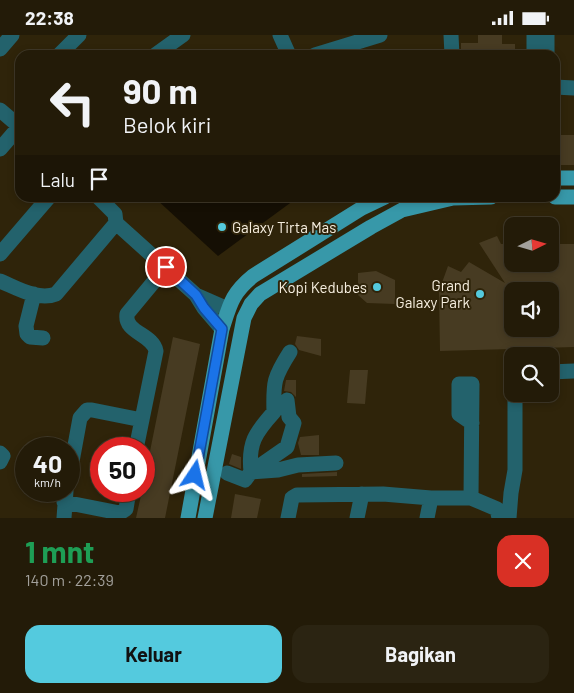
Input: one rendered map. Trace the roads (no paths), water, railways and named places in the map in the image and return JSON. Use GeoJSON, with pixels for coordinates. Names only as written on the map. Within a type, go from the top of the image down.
{"type":"FeatureCollection","features":[{"type":"Feature","properties":{"kind":"main road"},"geometry":{"type":"LineString","coordinates":[[560,178],[574,178]]}},
{"type":"Feature","properties":{"kind":"main road"},"geometry":{"type":"LineString","coordinates":[[560,197],[574,197]]}},
{"type":"Feature","properties":{"kind":"main road"},"geometry":{"type":"LineString","coordinates":[[205,518],[244,318],[251,304],[260,294],[371,227],[402,211],[437,202]]}},
{"type":"Feature","properties":{"kind":"main road"},"geometry":{"type":"LineString","coordinates":[[188,518],[222,329],[228,309],[238,288],[360,203]]}},
{"type":"Feature","properties":{"kind":"main road"},"geometry":{"type":"LineString","coordinates":[[192,493],[209,497]]}},
{"type":"Feature","properties":{"kind":"street"},"geometry":{"type":"LineString","coordinates":[[0,49],[12,35]]}},
{"type":"Feature","properties":{"kind":"street"},"geometry":{"type":"LineString","coordinates":[[64,50],[79,35]]}},
{"type":"Feature","properties":{"kind":"street"},"geometry":{"type":"LineString","coordinates":[[162,50],[183,35]]}},
{"type":"Feature","properties":{"kind":"street"},"geometry":{"type":"LineString","coordinates":[[280,35],[287,50]]}},
{"type":"Feature","properties":{"kind":"street"},"geometry":{"type":"LineString","coordinates":[[331,50],[380,35]]}},
{"type":"Feature","properties":{"kind":"street"},"geometry":{"type":"LineString","coordinates":[[452,35],[452,50]]}},
{"type":"Feature","properties":{"kind":"street"},"geometry":{"type":"LineString","coordinates":[[534,35],[534,50]]}},
{"type":"Feature","properties":{"kind":"street"},"geometry":{"type":"LineString","coordinates":[[547,35],[547,50]]}},
{"type":"Feature","properties":{"kind":"street"},"geometry":{"type":"LineString","coordinates":[[560,87],[574,87]]}},
{"type":"Feature","properties":{"kind":"street"},"geometry":{"type":"LineString","coordinates":[[0,110],[15,123]]}},
{"type":"Feature","properties":{"kind":"street"},"geometry":{"type":"LineString","coordinates":[[0,149],[15,132]]}},
{"type":"Feature","properties":{"kind":"street"},"geometry":{"type":"LineString","coordinates":[[0,254],[45,202]]}},
{"type":"Feature","properties":{"kind":"street"},"geometry":{"type":"LineString","coordinates":[[0,281],[34,294],[49,297],[56,294],[116,223],[116,214],[103,202]]}},
{"type":"Feature","properties":{"kind":"street"},"geometry":{"type":"LineString","coordinates":[[116,223],[196,295],[204,308],[222,329]]}},
{"type":"Feature","properties":{"kind":"street"},"geometry":{"type":"LineString","coordinates":[[138,437],[155,349],[154,344],[129,325],[126,317],[166,267]]}},
{"type":"Feature","properties":{"kind":"street"},"geometry":{"type":"LineString","coordinates":[[34,294],[26,331],[30,337],[43,338]]}},
{"type":"Feature","properties":{"kind":"street"},"geometry":{"type":"LineString","coordinates":[[196,295],[228,309]]}},
{"type":"Feature","properties":{"kind":"street"},"geometry":{"type":"LineString","coordinates":[[251,472],[250,449],[259,428],[274,412],[273,392],[276,374],[290,352]]}},
{"type":"Feature","properties":{"kind":"street"},"geometry":{"type":"LineString","coordinates":[[559,372],[574,371]]}},
{"type":"Feature","properties":{"kind":"street"},"geometry":{"type":"LineString","coordinates":[[227,473],[245,480],[251,472],[287,447],[294,423],[289,417],[288,399]]}},
{"type":"Feature","properties":{"kind":"street"},"geometry":{"type":"LineString","coordinates":[[509,518],[510,493],[516,470],[515,402]]}},
{"type":"Feature","properties":{"kind":"street"},"geometry":{"type":"LineString","coordinates":[[77,437],[80,418],[87,410],[142,420]]}},
{"type":"Feature","properties":{"kind":"street"},"geometry":{"type":"LineString","coordinates":[[471,498],[472,423]]}},
{"type":"Feature","properties":{"kind":"street"},"geometry":{"type":"LineString","coordinates":[[287,447],[300,454],[303,460],[298,465]]}},
{"type":"Feature","properties":{"kind":"street"},"geometry":{"type":"LineString","coordinates":[[0,453],[3,456],[0,462]]}},
{"type":"Feature","properties":{"kind":"street"},"geometry":{"type":"LineString","coordinates":[[251,472],[278,470],[298,465],[336,463]]}},
{"type":"Feature","properties":{"kind":"street"},"geometry":{"type":"LineString","coordinates":[[357,518],[362,494]]}},
{"type":"Feature","properties":{"kind":"street"},"geometry":{"type":"LineString","coordinates":[[288,518],[292,498],[297,495],[383,494],[431,498],[471,498],[497,509],[499,518]]}},
{"type":"Feature","properties":{"kind":"street"},"geometry":{"type":"LineString","coordinates":[[427,518],[431,498]]}},
{"type":"Feature","properties":{"kind":"street"},"geometry":{"type":"LineString","coordinates":[[80,501],[120,513],[126,509],[127,502]]}},
{"type":"Feature","properties":{"kind":"street"},"geometry":{"type":"LineString","coordinates":[[64,518],[65,502]]}},
{"type":"Feature","properties":{"kind":"place","name":"Galaxy Tirta Mas"},"geometry":{"type":"Point","coordinates":[222,227]}},
{"type":"Feature","properties":{"kind":"place","name":"Kopi Kedubes"},"geometry":{"type":"Point","coordinates":[377,287]}},
{"type":"Feature","properties":{"kind":"place","name":"Grand Galaxy Park"},"geometry":{"type":"Point","coordinates":[480,294]}}]}
